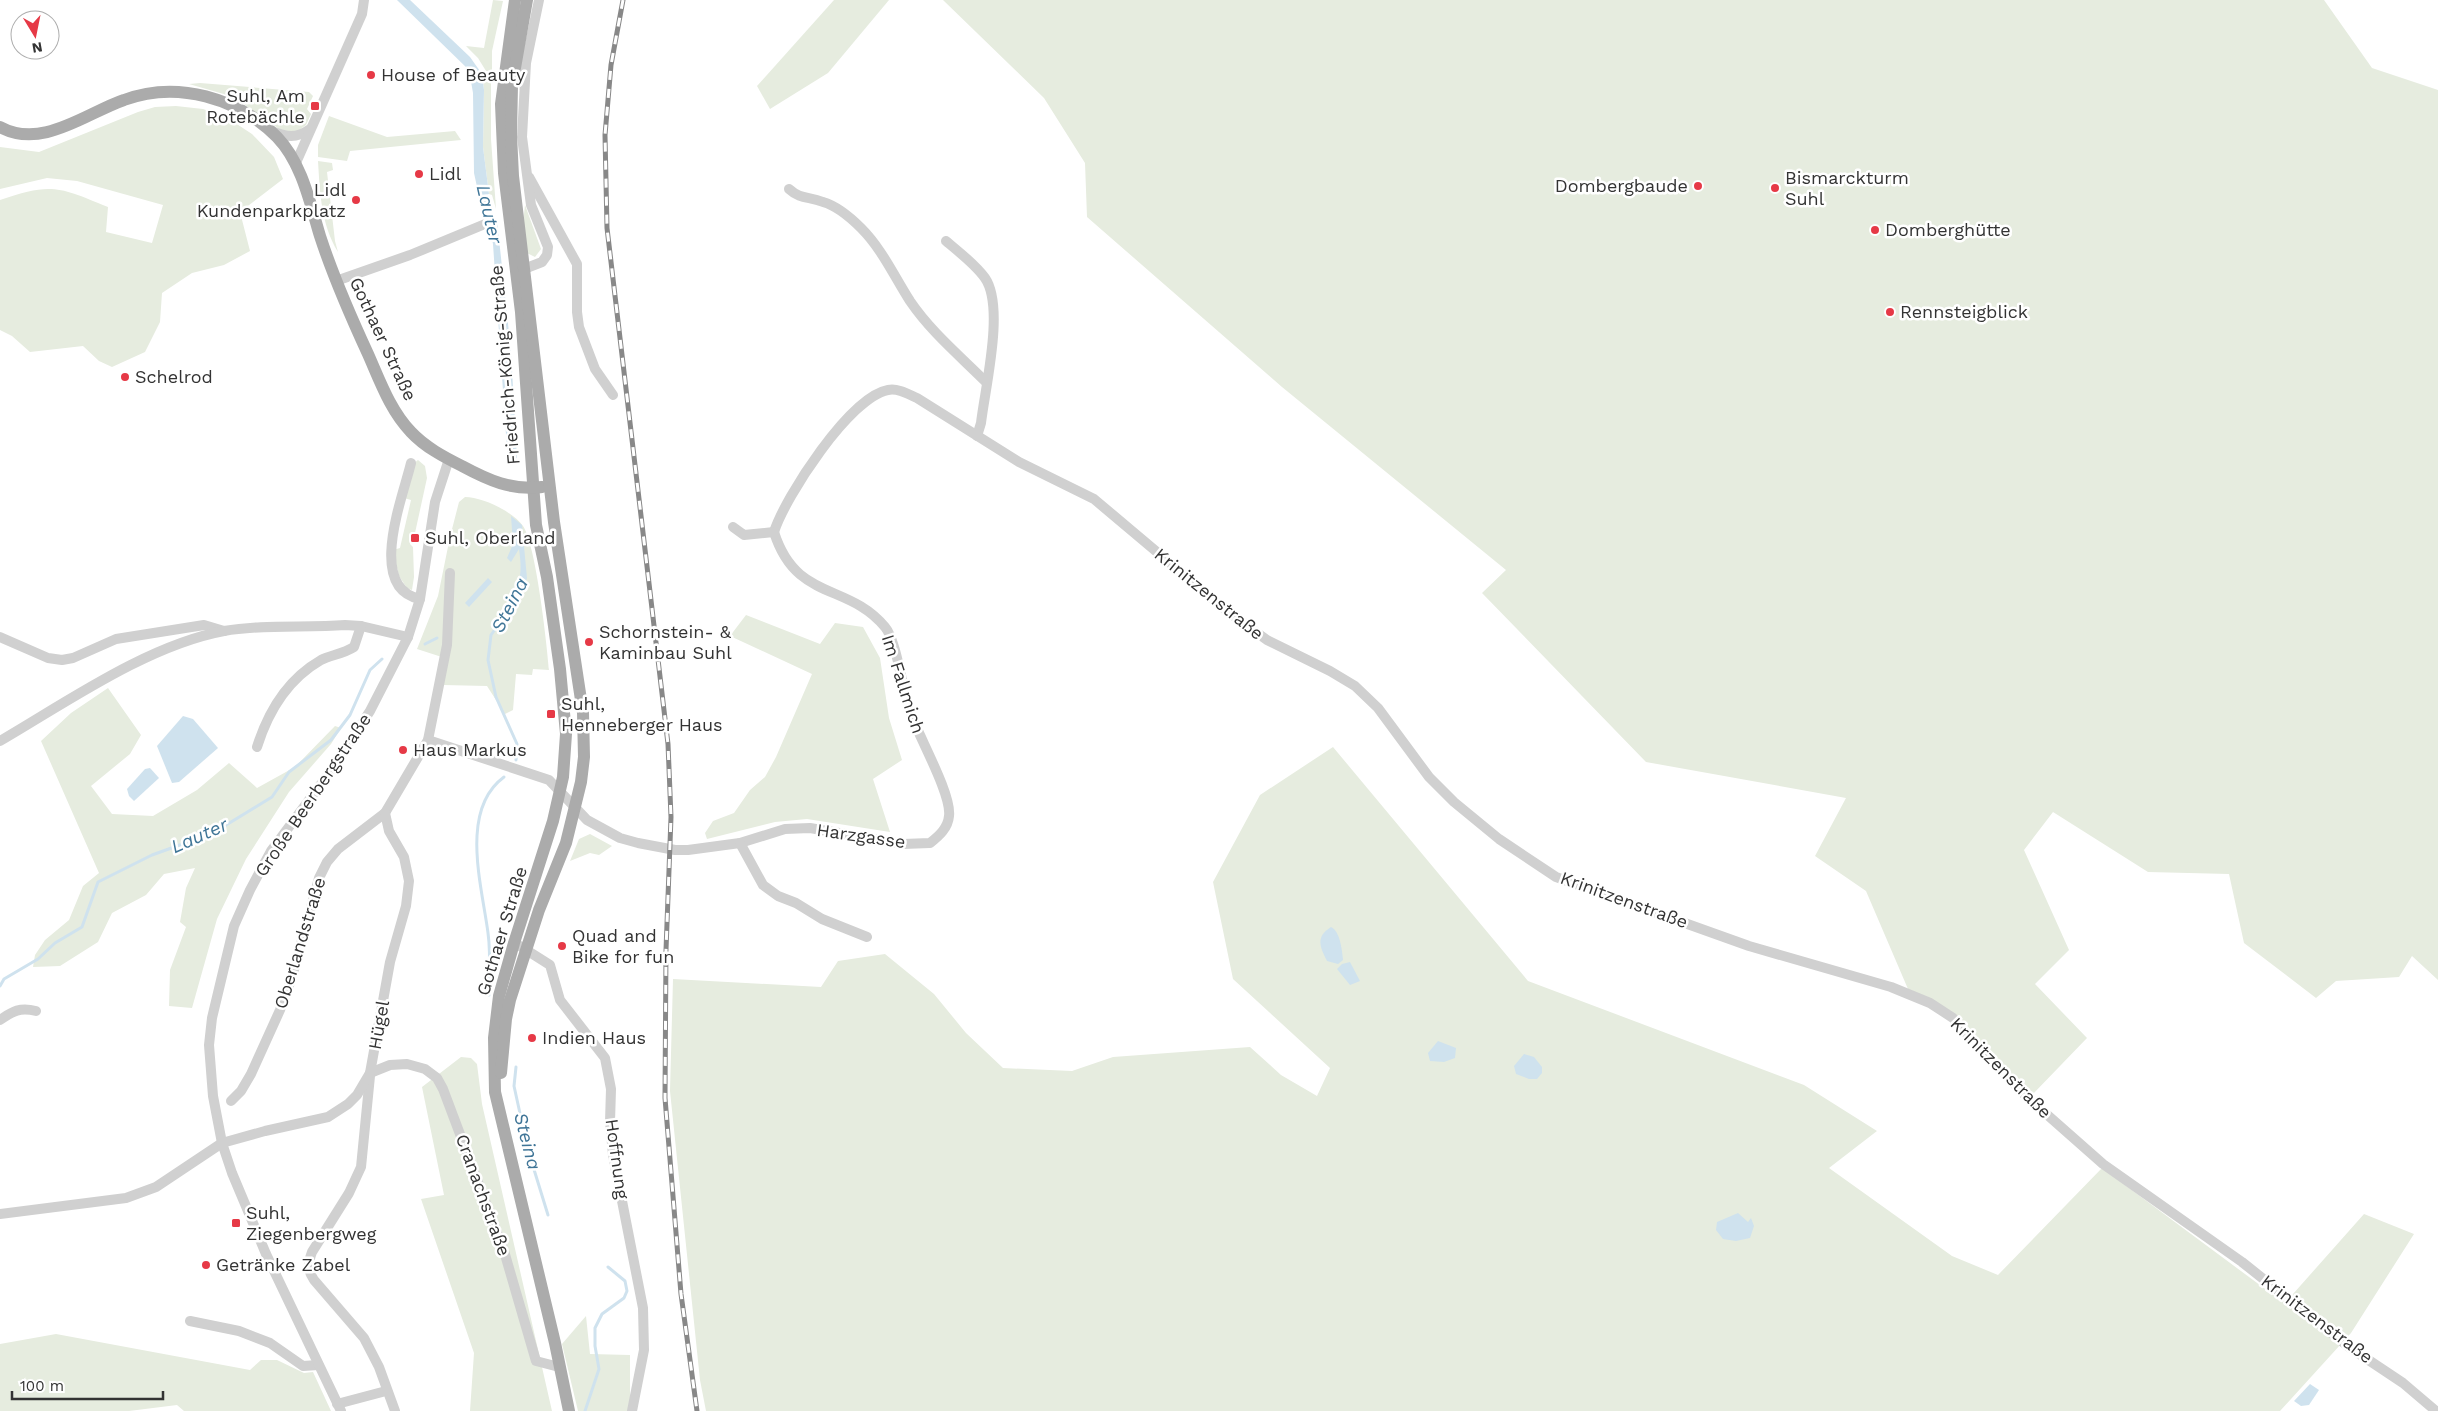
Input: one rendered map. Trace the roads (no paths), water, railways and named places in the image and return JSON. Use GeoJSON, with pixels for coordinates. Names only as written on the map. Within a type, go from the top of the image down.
{"type":"FeatureCollection","features":[{"type":"Feature","properties":{"kind":"main road","name":"Friedrich-König-Straße"},"geometry":{"type":"LineString","coordinates":[[515,0],[504,74],[501,136],[513,263],[521,312],[534,488]]}},
{"type":"Feature","properties":{"kind":"main road","name":"Friedrich-König-Straße"},"geometry":{"type":"LineString","coordinates":[[527,0],[512,86],[513,176],[550,486]]}},
{"type":"Feature","properties":{"kind":"main road","name":"Gothaer Straße"},"geometry":{"type":"LineString","coordinates":[[0,127],[25,134],[52,130],[125,99],[159,92],[176,92],[226,103],[242,109],[279,139],[295,165],[307,190],[336,281],[393,407],[411,432],[449,459],[503,486],[534,488],[550,486]]}},
{"type":"Feature","properties":{"kind":"main road"},"geometry":{"type":"LineString","coordinates":[[499,1106],[506,1019],[526,948],[566,843],[575,809],[584,757],[583,713],[550,486]]}},
{"type":"Feature","properties":{"kind":"main road","name":"Gothaer Straße"},"geometry":{"type":"LineString","coordinates":[[534,488],[536,525],[547,577],[566,734],[560,791],[548,840],[514,943],[499,996],[494,1038],[493,1070],[495,1092],[569,1411]]}},
{"type":"Feature","properties":{"kind":"street"},"geometry":{"type":"LineString","coordinates":[[295,165],[362,14],[364,0]]}},
{"type":"Feature","properties":{"kind":"street"},"geometry":{"type":"LineString","coordinates":[[524,269],[542,262],[547,255],[548,247],[531,206],[522,137],[526,63],[539,0]]}},
{"type":"Feature","properties":{"kind":"street"},"geometry":{"type":"LineString","coordinates":[[270,130],[293,137],[300,136],[310,129]]}},
{"type":"Feature","properties":{"kind":"street"},"geometry":{"type":"LineString","coordinates":[[526,172],[577,264],[579,327],[595,370],[613,395]]}},
{"type":"Feature","properties":{"kind":"street"},"geometry":{"type":"LineString","coordinates":[[789,189],[798,197],[812,198],[836,208],[861,228],[882,254],[910,301],[933,330],[986,382]]}},
{"type":"Feature","properties":{"kind":"street"},"geometry":{"type":"LineString","coordinates":[[336,281],[410,255],[485,224]]}},
{"type":"Feature","properties":{"kind":"street"},"geometry":{"type":"LineString","coordinates":[[946,242],[976,266],[987,280],[992,295],[995,330],[981,423],[977,436]]}},
{"type":"Feature","properties":{"kind":"street","name":"Krinitzenstraße"},"geometry":{"type":"LineString","coordinates":[[774,532],[779,517],[824,444],[843,423],[871,398],[887,390],[900,391],[917,398],[1019,462],[1094,499],[1227,611],[1267,640],[1330,671],[1355,686],[1378,708],[1429,777],[1454,802],[1499,840],[1556,877],[1749,946],[1891,987],[1930,1003],[1953,1018],[2026,1096],[2103,1164],[2242,1262],[2349,1347],[2403,1383],[2436,1411]]}},
{"type":"Feature","properties":{"kind":"street","name":"Große Beerbergstraße"},"geometry":{"type":"LineString","coordinates":[[339,1407],[250,1219],[222,1143],[213,1096],[210,1045],[212,1018],[234,926],[250,890],[271,851],[330,772],[370,711],[408,637],[420,599],[435,502],[449,459]]}},
{"type":"Feature","properties":{"kind":"street"},"geometry":{"type":"LineString","coordinates":[[411,463],[391,542],[390,557],[391,568],[402,588],[408,596],[420,599]]}},
{"type":"Feature","properties":{"kind":"street"},"geometry":{"type":"LineString","coordinates":[[733,527],[744,535],[774,532]]}},
{"type":"Feature","properties":{"kind":"street","name":"Im Fallmich"},"geometry":{"type":"LineString","coordinates":[[774,532],[779,548],[787,561],[807,581],[823,590],[845,598],[871,613],[886,628],[910,711],[946,796]]}},
{"type":"Feature","properties":{"kind":"street","name":"Oberlandstraße"},"geometry":{"type":"LineString","coordinates":[[231,1101],[241,1092],[251,1074],[280,1010],[323,870],[338,850],[385,813],[428,740],[447,645],[450,573]]}},
{"type":"Feature","properties":{"kind":"street"},"geometry":{"type":"LineString","coordinates":[[0,637],[48,658],[62,660],[73,658],[116,639],[204,625],[224,631]]}},
{"type":"Feature","properties":{"kind":"street"},"geometry":{"type":"LineString","coordinates":[[257,747],[274,706],[292,685],[321,660],[354,647],[358,640],[361,626]]}},
{"type":"Feature","properties":{"kind":"street"},"geometry":{"type":"LineString","coordinates":[[0,740],[140,661],[208,634],[260,628],[361,626],[408,637]]}},
{"type":"Feature","properties":{"kind":"street","name":"Harzgasse"},"geometry":{"type":"LineString","coordinates":[[428,740],[544,777],[560,791],[575,809],[601,829],[620,838],[675,850],[715,848],[785,830],[810,828],[903,844],[930,844],[943,832],[949,816],[946,796]]}},
{"type":"Feature","properties":{"kind":"street","name":"Hügel"},"geometry":{"type":"LineString","coordinates":[[222,1143],[264,1131],[328,1117],[353,1100],[370,1073],[390,962],[406,906],[409,881],[404,857],[389,831],[385,813]]}},
{"type":"Feature","properties":{"kind":"street"},"geometry":{"type":"LineString","coordinates":[[740,843],[762,885],[778,896],[796,903],[822,919],[867,937]]}},
{"type":"Feature","properties":{"kind":"street","name":"Hoffnung"},"geometry":{"type":"LineString","coordinates":[[514,943],[526,948],[550,965],[560,1000],[605,1058],[611,1089],[610,1122],[614,1154],[643,1308],[644,1350],[632,1411]]}},
{"type":"Feature","properties":{"kind":"street"},"geometry":{"type":"LineString","coordinates":[[0,1020],[16,1010],[24,1008],[36,1011]]}},
{"type":"Feature","properties":{"kind":"street","name":"Cranachstraße"},"geometry":{"type":"LineString","coordinates":[[370,1073],[390,1065],[407,1064],[425,1069],[437,1078],[458,1127],[504,1251],[536,1361],[559,1367]]}},
{"type":"Feature","properties":{"kind":"street"},"geometry":{"type":"LineString","coordinates":[[370,1073],[360,1167],[349,1193],[312,1252],[308,1269],[314,1280],[364,1338],[379,1367],[386,1391],[393,1400],[395,1411]]}},
{"type":"Feature","properties":{"kind":"street"},"geometry":{"type":"LineString","coordinates":[[0,1214],[126,1198],[163,1183],[222,1143]]}},
{"type":"Feature","properties":{"kind":"street"},"geometry":{"type":"LineString","coordinates":[[190,1321],[239,1331],[270,1343],[303,1366],[318,1365]]}},
{"type":"Feature","properties":{"kind":"street"},"geometry":{"type":"LineString","coordinates":[[339,1407],[386,1391]]}},
{"type":"Feature","properties":{"kind":"water"},"geometry":{"type":"Polygon","coordinates":[[[397,0],[410,0],[470,57],[482,74],[484,90],[483,147],[489,194],[479,196],[474,173],[473,93],[469,70],[397,0]]]}},
{"type":"Feature","properties":{"kind":"water"},"geometry":{"type":"Polygon","coordinates":[[[497,220],[511,352],[517,458],[508,464],[493,244],[489,225],[497,220]]]}},
{"type":"Feature","properties":{"kind":"water"},"geometry":{"type":"Polygon","coordinates":[[[511,516],[522,525],[527,578],[523,591],[509,613],[505,608],[517,586],[521,567],[519,549],[511,562],[507,558],[513,544],[511,516]]]}},
{"type":"Feature","properties":{"kind":"water"},"geometry":{"type":"Polygon","coordinates":[[[488,578],[492,582],[469,607],[465,603],[488,578]]]}},
{"type":"Feature","properties":{"kind":"water"},"geometry":{"type":"Polygon","coordinates":[[[183,716],[193,719],[218,748],[179,782],[172,783],[157,746],[183,716]]]}},
{"type":"Feature","properties":{"kind":"water"},"geometry":{"type":"Polygon","coordinates":[[[150,768],[159,778],[134,801],[129,796],[127,789],[145,769],[150,768]]]}},
{"type":"Feature","properties":{"kind":"water"},"geometry":{"type":"Polygon","coordinates":[[[1331,927],[1337,932],[1341,946],[1343,960],[1338,964],[1327,961],[1320,943],[1323,935],[1331,927]]]}},
{"type":"Feature","properties":{"kind":"water"},"geometry":{"type":"Polygon","coordinates":[[[1350,962],[1360,981],[1350,985],[1337,969],[1342,964],[1350,962]]]}},
{"type":"Feature","properties":{"kind":"water"},"geometry":{"type":"Polygon","coordinates":[[[1438,1041],[1456,1048],[1455,1058],[1444,1062],[1430,1061],[1428,1053],[1438,1041]]]}},
{"type":"Feature","properties":{"kind":"water"},"geometry":{"type":"Polygon","coordinates":[[[1524,1054],[1534,1057],[1542,1067],[1542,1073],[1537,1079],[1529,1079],[1516,1074],[1514,1066],[1524,1054]]]}},
{"type":"Feature","properties":{"kind":"water"},"geometry":{"type":"Polygon","coordinates":[[[1738,1213],[1748,1222],[1751,1218],[1754,1226],[1750,1238],[1736,1241],[1723,1239],[1716,1230],[1717,1222],[1738,1213]]]}},
{"type":"Feature","properties":{"kind":"water"},"geometry":{"type":"Polygon","coordinates":[[[2310,1384],[2319,1390],[2309,1405],[2301,1406],[2294,1401],[2310,1384]]]}},
{"type":"Feature","properties":{"kind":"waterway","name":"Lauter"},"geometry":{"type":"LineString","coordinates":[[483,191],[485,203],[496,225]]}},
{"type":"Feature","properties":{"kind":"waterway","name":"Steina"},"geometry":{"type":"LineString","coordinates":[[510,608],[491,635],[488,660],[496,697],[517,744],[516,760]]}},
{"type":"Feature","properties":{"kind":"waterway","name":"Lauter"},"geometry":{"type":"LineString","coordinates":[[425,644],[437,638]]}},
{"type":"Feature","properties":{"kind":"waterway","name":"Lauter"},"geometry":{"type":"LineString","coordinates":[[0,986],[4,979],[38,959],[55,943],[82,927],[98,882],[152,855],[213,833],[272,797],[289,772],[331,740],[350,715],[370,670],[382,659]]}},
{"type":"Feature","properties":{"kind":"waterway","name":"Steina"},"geometry":{"type":"LineString","coordinates":[[489,995],[490,956],[479,872],[478,828],[482,809],[490,791],[504,777]]}},
{"type":"Feature","properties":{"kind":"waterway","name":"Steina"},"geometry":{"type":"LineString","coordinates":[[516,1067],[514,1086],[528,1150],[548,1215]]}},
{"type":"Feature","properties":{"kind":"waterway","name":"Steina"},"geometry":{"type":"LineString","coordinates":[[585,1411],[599,1369],[595,1346],[595,1328],[602,1314],[624,1298],[627,1291],[625,1281],[608,1267]]}},
{"type":"Feature","properties":{"kind":"railway"},"geometry":{"type":"LineString","coordinates":[[623,0],[611,65],[605,135],[607,228],[668,744],[671,817],[666,950],[665,1098],[681,1294],[697,1411]]}},
{"type":"Feature","properties":{"kind":"place","name":"House of Beauty"},"geometry":{"type":"Point","coordinates":[371,75]}},
{"type":"Feature","properties":{"kind":"place","name":"Suhl, Am Rotebächle"},"geometry":{"type":"Point","coordinates":[315,106]}},
{"type":"Feature","properties":{"kind":"place","name":"Lidl"},"geometry":{"type":"Point","coordinates":[419,174]}},
{"type":"Feature","properties":{"kind":"place","name":"Dombergbaude"},"geometry":{"type":"Point","coordinates":[1698,186]}},
{"type":"Feature","properties":{"kind":"place","name":"Bismarckturm Suhl"},"geometry":{"type":"Point","coordinates":[1775,188]}},
{"type":"Feature","properties":{"kind":"place","name":"Lidl Kundenparkplatz"},"geometry":{"type":"Point","coordinates":[356,200]}},
{"type":"Feature","properties":{"kind":"place","name":"Domberghütte"},"geometry":{"type":"Point","coordinates":[1875,230]}},
{"type":"Feature","properties":{"kind":"place","name":"Rennsteigblick"},"geometry":{"type":"Point","coordinates":[1890,312]}},
{"type":"Feature","properties":{"kind":"place","name":"Schelrod"},"geometry":{"type":"Point","coordinates":[125,377]}},
{"type":"Feature","properties":{"kind":"place","name":"Suhl, Oberland"},"geometry":{"type":"Point","coordinates":[415,538]}},
{"type":"Feature","properties":{"kind":"place","name":"Schornstein- & Kaminbau Suhl"},"geometry":{"type":"Point","coordinates":[589,642]}},
{"type":"Feature","properties":{"kind":"place","name":"Suhl, Henneberger Haus"},"geometry":{"type":"Point","coordinates":[551,714]}},
{"type":"Feature","properties":{"kind":"place","name":"Haus Markus"},"geometry":{"type":"Point","coordinates":[403,750]}},
{"type":"Feature","properties":{"kind":"place","name":"Quad and Bike for fun"},"geometry":{"type":"Point","coordinates":[562,946]}},
{"type":"Feature","properties":{"kind":"place","name":"Indien Haus"},"geometry":{"type":"Point","coordinates":[532,1038]}},
{"type":"Feature","properties":{"kind":"place","name":"Suhl, Ziegenbergweg"},"geometry":{"type":"Point","coordinates":[236,1223]}},
{"type":"Feature","properties":{"kind":"place","name":"Getränke Zabel"},"geometry":{"type":"Point","coordinates":[206,1265]}}]}
